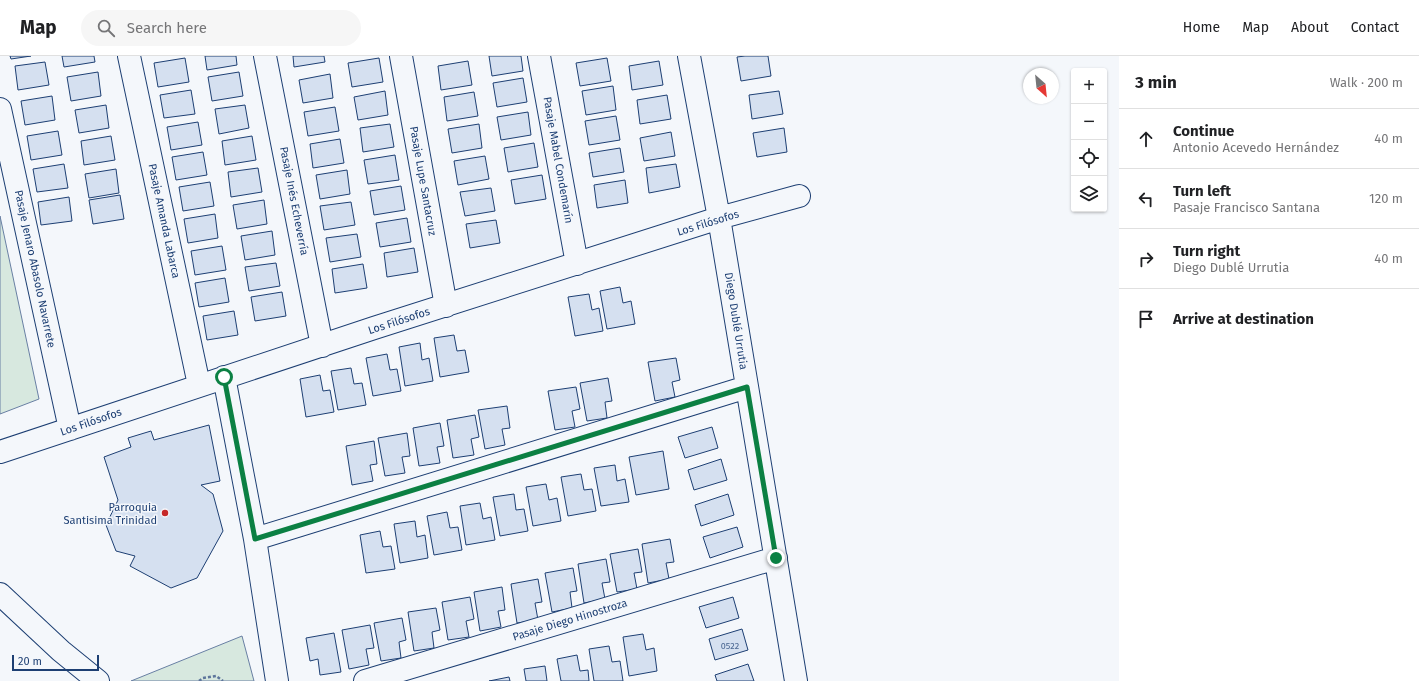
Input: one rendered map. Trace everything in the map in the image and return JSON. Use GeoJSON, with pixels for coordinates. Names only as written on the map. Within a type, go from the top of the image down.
{"type":"FeatureCollection","features":[{"type":"Feature","properties":{"kind":"street","name":"Pasaje Amanda Labarca"},"geometry":{"type":"LineString","coordinates":[[129,56],[199,385]]}},
{"type":"Feature","properties":{"kind":"street","name":"Pasaje Inés Echeverría"},"geometry":{"type":"LineString","coordinates":[[265,56],[322,346]]}},
{"type":"Feature","properties":{"kind":"street","name":"Pasaje Lupe Santacruz"},"geometry":{"type":"LineString","coordinates":[[401,56],[446,306]]}},
{"type":"Feature","properties":{"kind":"street","name":"Pasaje Mabel Condemarín"},"geometry":{"type":"LineString","coordinates":[[539,56],[577,264]]}},
{"type":"Feature","properties":{"kind":"street","name":"Diego Dublé Urrutia"},"geometry":{"type":"LineString","coordinates":[[689,56],[719,218],[796,681]]}},
{"type":"Feature","properties":{"kind":"street","name":"Pasaje Jenaro Abasolo Navarrete"},"geometry":{"type":"LineString","coordinates":[[0,109],[3,137],[70,429]]}},
{"type":"Feature","properties":{"kind":"street","name":"Los Filósofos"},"geometry":{"type":"LineString","coordinates":[[0,452],[199,385],[719,218],[800,196]]}},
{"type":"Feature","properties":{"kind":"street"},"geometry":{"type":"LineString","coordinates":[[224,377],[255,539],[278,681]]}},
{"type":"Feature","properties":{"kind":"street"},"geometry":{"type":"LineString","coordinates":[[255,539],[747,387]]}},
{"type":"Feature","properties":{"kind":"street","name":"Pasaje Diego Hinostroza"},"geometry":{"type":"LineString","coordinates":[[365,681],[776,558]]}},
{"type":"Feature","properties":{"kind":"street"},"geometry":{"type":"LineString","coordinates":[[0,594],[61,651],[98,681]]}},
{"type":"Feature","properties":{"kind":"path"},"geometry":{"type":"LineString","coordinates":[[200,681],[203,678],[216,676],[223,681]]}},
{"type":"Feature","properties":{"kind":"shaded area"},"geometry":{"type":"Polygon","coordinates":[[[0,216],[39,399],[0,414],[0,216]]]}},
{"type":"Feature","properties":{"kind":"shaded area"},"geometry":{"type":"Polygon","coordinates":[[[242,636],[254,681],[131,681],[242,636]]]}},
{"type":"Feature","properties":{"kind":"building"},"geometry":{"type":"Polygon","coordinates":[[[10,56],[31,56],[11,59],[10,56]]]}},
{"type":"Feature","properties":{"kind":"building"},"geometry":{"type":"Polygon","coordinates":[[[62,56],[94,56],[95,62],[64,67],[62,56]]]}},
{"type":"Feature","properties":{"kind":"building"},"geometry":{"type":"Polygon","coordinates":[[[205,56],[236,56],[237,65],[207,70],[205,56]]]}},
{"type":"Feature","properties":{"kind":"building"},"geometry":{"type":"Polygon","coordinates":[[[293,56],[324,56],[325,62],[294,67],[293,56]]]}},
{"type":"Feature","properties":{"kind":"building"},"geometry":{"type":"Polygon","coordinates":[[[489,56],[521,56],[523,71],[492,76],[489,56]]]}},
{"type":"Feature","properties":{"kind":"building"},"geometry":{"type":"Polygon","coordinates":[[[768,56],[771,76],[741,81],[737,57],[768,56]]]}},
{"type":"Feature","properties":{"kind":"building"},"geometry":{"type":"Polygon","coordinates":[[[185,58],[189,82],[158,87],[154,63],[185,58]]]}},
{"type":"Feature","properties":{"kind":"building"},"geometry":{"type":"Polygon","coordinates":[[[379,58],[383,82],[352,87],[348,63],[379,58]]]}},
{"type":"Feature","properties":{"kind":"building"},"geometry":{"type":"Polygon","coordinates":[[[607,58],[611,81],[580,86],[576,63],[607,58]]]}},
{"type":"Feature","properties":{"kind":"building"},"geometry":{"type":"Polygon","coordinates":[[[468,61],[472,85],[441,90],[438,66],[468,61]]]}},
{"type":"Feature","properties":{"kind":"building"},"geometry":{"type":"Polygon","coordinates":[[[659,61],[663,85],[632,90],[629,66],[659,61]]]}},
{"type":"Feature","properties":{"kind":"building"},"geometry":{"type":"Polygon","coordinates":[[[45,62],[49,85],[18,90],[15,66],[45,62]]]}},
{"type":"Feature","properties":{"kind":"building"},"geometry":{"type":"Polygon","coordinates":[[[98,72],[101,96],[71,101],[67,77],[98,72]]]}},
{"type":"Feature","properties":{"kind":"building"},"geometry":{"type":"Polygon","coordinates":[[[239,72],[243,96],[212,101],[208,77],[239,72]]]}},
{"type":"Feature","properties":{"kind":"building"},"geometry":{"type":"Polygon","coordinates":[[[330,74],[333,98],[303,103],[299,80],[330,74]]]}},
{"type":"Feature","properties":{"kind":"building"},"geometry":{"type":"Polygon","coordinates":[[[523,78],[527,102],[497,107],[493,83],[523,78]]]}},
{"type":"Feature","properties":{"kind":"building"},"geometry":{"type":"Polygon","coordinates":[[[613,86],[616,110],[586,115],[582,91],[613,86]]]}},
{"type":"Feature","properties":{"kind":"building"},"geometry":{"type":"Polygon","coordinates":[[[191,90],[195,114],[164,118],[160,95],[191,90]]]}},
{"type":"Feature","properties":{"kind":"building"},"geometry":{"type":"Polygon","coordinates":[[[385,91],[388,115],[358,120],[354,97],[385,91]]]}},
{"type":"Feature","properties":{"kind":"building"},"geometry":{"type":"Polygon","coordinates":[[[779,91],[783,114],[752,119],[749,95],[779,91]]]}},
{"type":"Feature","properties":{"kind":"building"},"geometry":{"type":"Polygon","coordinates":[[[474,92],[478,116],[447,121],[444,97],[474,92]]]}},
{"type":"Feature","properties":{"kind":"building"},"geometry":{"type":"Polygon","coordinates":[[[667,95],[671,119],[640,124],[637,100],[667,95]]]}},
{"type":"Feature","properties":{"kind":"building"},"geometry":{"type":"Polygon","coordinates":[[[52,96],[55,120],[25,125],[21,101],[52,96]]]}},
{"type":"Feature","properties":{"kind":"building"},"geometry":{"type":"Polygon","coordinates":[[[106,105],[109,128],[79,133],[75,110],[106,105]]]}},
{"type":"Feature","properties":{"kind":"building"},"geometry":{"type":"Polygon","coordinates":[[[245,105],[249,128],[219,134],[215,109],[245,105]]]}},
{"type":"Feature","properties":{"kind":"building"},"geometry":{"type":"Polygon","coordinates":[[[335,107],[339,131],[308,136],[304,112],[335,107]]]}},
{"type":"Feature","properties":{"kind":"building"},"geometry":{"type":"Polygon","coordinates":[[[528,112],[531,135],[501,140],[497,117],[528,112]]]}},
{"type":"Feature","properties":{"kind":"building"},"geometry":{"type":"Polygon","coordinates":[[[616,116],[620,140],[589,145],[585,121],[616,116]]]}},
{"type":"Feature","properties":{"kind":"building"},"geometry":{"type":"Polygon","coordinates":[[[198,122],[202,145],[171,150],[167,127],[198,122]]]}},
{"type":"Feature","properties":{"kind":"building"},"geometry":{"type":"Polygon","coordinates":[[[390,124],[394,147],[363,152],[360,128],[390,124]]]}},
{"type":"Feature","properties":{"kind":"building"},"geometry":{"type":"Polygon","coordinates":[[[479,124],[482,148],[452,153],[448,129],[479,124]]]}},
{"type":"Feature","properties":{"kind":"building"},"geometry":{"type":"Polygon","coordinates":[[[784,128],[787,152],[757,157],[753,133],[784,128]]]}},
{"type":"Feature","properties":{"kind":"building"},"geometry":{"type":"Polygon","coordinates":[[[58,131],[62,155],[31,160],[27,136],[58,131]]]}},
{"type":"Feature","properties":{"kind":"building"},"geometry":{"type":"Polygon","coordinates":[[[671,132],[675,156],[644,161],[640,138],[671,132]]]}},
{"type":"Feature","properties":{"kind":"building"},"geometry":{"type":"Polygon","coordinates":[[[111,136],[115,160],[84,165],[81,141],[111,136]]]}},
{"type":"Feature","properties":{"kind":"building"},"geometry":{"type":"Polygon","coordinates":[[[252,136],[256,160],[225,165],[222,141],[252,136]]]}},
{"type":"Feature","properties":{"kind":"building"},"geometry":{"type":"Polygon","coordinates":[[[340,139],[344,163],[313,168],[310,144],[340,139]]]}},
{"type":"Feature","properties":{"kind":"building"},"geometry":{"type":"Polygon","coordinates":[[[534,143],[538,167],[508,172],[504,148],[534,143]]]}},
{"type":"Feature","properties":{"kind":"building"},"geometry":{"type":"Polygon","coordinates":[[[620,148],[624,172],[593,177],[589,153],[620,148]]]}},
{"type":"Feature","properties":{"kind":"building"},"geometry":{"type":"Polygon","coordinates":[[[203,152],[207,175],[176,180],[172,157],[203,152]]]}},
{"type":"Feature","properties":{"kind":"building"},"geometry":{"type":"Polygon","coordinates":[[[395,155],[399,180],[368,184],[364,160],[395,155]]]}},
{"type":"Feature","properties":{"kind":"building"},"geometry":{"type":"Polygon","coordinates":[[[485,156],[489,179],[458,185],[454,161],[485,156]]]}},
{"type":"Feature","properties":{"kind":"building"},"geometry":{"type":"Polygon","coordinates":[[[64,164],[68,188],[37,192],[33,169],[64,164]]]}},
{"type":"Feature","properties":{"kind":"building"},"geometry":{"type":"Polygon","coordinates":[[[676,164],[680,187],[649,193],[646,168],[676,164]]]}},
{"type":"Feature","properties":{"kind":"building"},"geometry":{"type":"Polygon","coordinates":[[[258,168],[262,192],[231,197],[228,172],[258,168]]]}},
{"type":"Feature","properties":{"kind":"building"},"geometry":{"type":"Polygon","coordinates":[[[116,169],[119,193],[89,198],[85,174],[116,169]]]}},
{"type":"Feature","properties":{"kind":"building"},"geometry":{"type":"Polygon","coordinates":[[[347,170],[350,194],[320,199],[316,175],[347,170]]]}},
{"type":"Feature","properties":{"kind":"building"},"geometry":{"type":"Polygon","coordinates":[[[542,175],[546,199],[515,204],[511,180],[542,175]]]}},
{"type":"Feature","properties":{"kind":"building"},"geometry":{"type":"Polygon","coordinates":[[[625,180],[628,203],[597,208],[594,185],[625,180]]]}},
{"type":"Feature","properties":{"kind":"building"},"geometry":{"type":"Polygon","coordinates":[[[210,182],[214,206],[183,211],[179,187],[210,182]]]}},
{"type":"Feature","properties":{"kind":"building"},"geometry":{"type":"Polygon","coordinates":[[[401,186],[405,210],[374,215],[370,191],[401,186]]]}},
{"type":"Feature","properties":{"kind":"building"},"geometry":{"type":"Polygon","coordinates":[[[491,188],[495,211],[465,216],[460,192],[491,188]]]}},
{"type":"Feature","properties":{"kind":"building"},"geometry":{"type":"Polygon","coordinates":[[[120,195],[124,219],[93,224],[89,200],[120,195]]]}},
{"type":"Feature","properties":{"kind":"building"},"geometry":{"type":"Polygon","coordinates":[[[69,197],[72,221],[41,225],[38,202],[69,197]]]}},
{"type":"Feature","properties":{"kind":"building"},"geometry":{"type":"Polygon","coordinates":[[[264,200],[267,224],[237,229],[233,205],[264,200]]]}},
{"type":"Feature","properties":{"kind":"building"},"geometry":{"type":"Polygon","coordinates":[[[351,202],[355,225],[324,230],[320,206],[351,202]]]}},
{"type":"Feature","properties":{"kind":"building"},"geometry":{"type":"Polygon","coordinates":[[[215,214],[218,238],[188,243],[184,219],[215,214]]]}},
{"type":"Feature","properties":{"kind":"building"},"geometry":{"type":"Polygon","coordinates":[[[407,218],[411,242],[380,247],[376,223],[407,218]]]}},
{"type":"Feature","properties":{"kind":"building"},"geometry":{"type":"Polygon","coordinates":[[[496,220],[500,243],[470,248],[466,224],[496,220]]]}},
{"type":"Feature","properties":{"kind":"building"},"geometry":{"type":"Polygon","coordinates":[[[272,231],[275,255],[245,260],[241,236],[272,231]]]}},
{"type":"Feature","properties":{"kind":"building"},"geometry":{"type":"Polygon","coordinates":[[[357,234],[361,257],[330,262],[326,238],[357,234]]]}},
{"type":"Feature","properties":{"kind":"building"},"geometry":{"type":"Polygon","coordinates":[[[222,246],[226,270],[195,275],[191,251],[222,246]]]}},
{"type":"Feature","properties":{"kind":"building"},"geometry":{"type":"Polygon","coordinates":[[[414,248],[418,272],[387,277],[384,253],[414,248]]]}},
{"type":"Feature","properties":{"kind":"building"},"geometry":{"type":"Polygon","coordinates":[[[276,263],[280,286],[249,291],[245,267],[276,263]]]}},
{"type":"Feature","properties":{"kind":"building"},"geometry":{"type":"Polygon","coordinates":[[[363,264],[367,288],[335,293],[332,269],[363,264]]]}},
{"type":"Feature","properties":{"kind":"building"},"geometry":{"type":"Polygon","coordinates":[[[225,278],[229,302],[199,307],[195,283],[225,278]]]}},
{"type":"Feature","properties":{"kind":"building"},"geometry":{"type":"Polygon","coordinates":[[[620,287],[623,303],[631,301],[635,324],[607,329],[600,291],[620,287]]]}},
{"type":"Feature","properties":{"kind":"building"},"geometry":{"type":"Polygon","coordinates":[[[282,292],[286,316],[255,321],[251,297],[282,292]]]}},
{"type":"Feature","properties":{"kind":"building"},"geometry":{"type":"Polygon","coordinates":[[[589,294],[592,310],[599,308],[603,331],[575,336],[568,297],[589,294]]]}},
{"type":"Feature","properties":{"kind":"building"},"geometry":{"type":"Polygon","coordinates":[[[234,311],[238,335],[207,340],[203,316],[234,311]]]}},
{"type":"Feature","properties":{"kind":"building"},"geometry":{"type":"Polygon","coordinates":[[[454,335],[457,351],[465,350],[469,372],[440,377],[434,338],[454,335]]]}},
{"type":"Feature","properties":{"kind":"building"},"geometry":{"type":"Polygon","coordinates":[[[420,343],[422,360],[429,358],[433,381],[405,386],[399,347],[420,343]]]}},
{"type":"Feature","properties":{"kind":"building"},"geometry":{"type":"Polygon","coordinates":[[[387,354],[390,370],[397,369],[401,391],[373,396],[366,358],[387,354]]]}},
{"type":"Feature","properties":{"kind":"building"},"geometry":{"type":"Polygon","coordinates":[[[676,358],[680,380],[672,382],[675,397],[655,401],[648,362],[676,358]]]}},
{"type":"Feature","properties":{"kind":"building"},"geometry":{"type":"Polygon","coordinates":[[[351,368],[354,384],[362,383],[366,405],[338,410],[331,371],[351,368]]]}},
{"type":"Feature","properties":{"kind":"building"},"geometry":{"type":"Polygon","coordinates":[[[320,375],[323,391],[330,390],[334,412],[306,417],[300,379],[320,375]]]}},
{"type":"Feature","properties":{"kind":"building"},"geometry":{"type":"Polygon","coordinates":[[[608,378],[612,401],[605,402],[607,418],[587,421],[580,383],[608,378]]]}},
{"type":"Feature","properties":{"kind":"building"},"geometry":{"type":"Polygon","coordinates":[[[576,387],[580,409],[572,411],[575,427],[555,430],[548,391],[576,387]]]}},
{"type":"Feature","properties":{"kind":"building"},"geometry":{"type":"Polygon","coordinates":[[[507,406],[510,428],[502,429],[505,445],[485,449],[478,410],[507,406]]]}},
{"type":"Feature","properties":{"kind":"building"},"geometry":{"type":"Polygon","coordinates":[[[475,415],[479,437],[471,439],[474,455],[453,458],[447,420],[475,415]]]}},
{"type":"Feature","properties":{"kind":"building"},"geometry":{"type":"Polygon","coordinates":[[[440,423],[444,446],[437,447],[440,463],[419,466],[413,428],[440,423]]]}},
{"type":"Feature","properties":{"kind":"building","name":"Parroquia Santisima Trinidad"},"geometry":{"type":"Polygon","coordinates":[[[209,425],[220,481],[201,485],[213,494],[223,531],[197,578],[171,588],[130,566],[135,556],[116,551],[106,525],[118,500],[104,457],[131,447],[128,438],[151,431],[154,440],[209,425]]]}},
{"type":"Feature","properties":{"kind":"building"},"geometry":{"type":"Polygon","coordinates":[[[712,427],[718,448],[685,458],[678,437],[712,427]]]}},
{"type":"Feature","properties":{"kind":"building"},"geometry":{"type":"Polygon","coordinates":[[[407,433],[410,456],[402,457],[405,473],[385,476],[378,438],[407,433]]]}},
{"type":"Feature","properties":{"kind":"building"},"geometry":{"type":"Polygon","coordinates":[[[374,441],[377,464],[370,465],[373,481],[352,485],[346,446],[374,441]]]}},
{"type":"Feature","properties":{"kind":"building"},"geometry":{"type":"Polygon","coordinates":[[[663,451],[669,489],[636,495],[629,457],[663,451]]]}},
{"type":"Feature","properties":{"kind":"building"},"geometry":{"type":"Polygon","coordinates":[[[721,459],[727,480],[694,490],[688,470],[721,459]]]}},
{"type":"Feature","properties":{"kind":"building"},"geometry":{"type":"Polygon","coordinates":[[[615,465],[617,481],[625,479],[629,502],[601,506],[594,468],[615,465]]]}},
{"type":"Feature","properties":{"kind":"building"},"geometry":{"type":"Polygon","coordinates":[[[581,474],[584,490],[592,489],[596,511],[568,516],[561,477],[581,474]]]}},
{"type":"Feature","properties":{"kind":"building"},"geometry":{"type":"Polygon","coordinates":[[[546,484],[549,500],[557,498],[561,521],[533,526],[526,487],[546,484]]]}},
{"type":"Feature","properties":{"kind":"building"},"geometry":{"type":"Polygon","coordinates":[[[514,494],[516,510],[524,509],[528,531],[500,536],[493,497],[514,494]]]}},
{"type":"Feature","properties":{"kind":"building"},"geometry":{"type":"Polygon","coordinates":[[[728,494],[734,515],[701,526],[695,505],[728,494]]]}},
{"type":"Feature","properties":{"kind":"building"},"geometry":{"type":"Polygon","coordinates":[[[480,503],[483,519],[491,517],[495,540],[466,545],[460,506],[480,503]]]}},
{"type":"Feature","properties":{"kind":"building"},"geometry":{"type":"Polygon","coordinates":[[[447,512],[450,528],[458,527],[462,550],[434,555],[427,516],[447,512]]]}},
{"type":"Feature","properties":{"kind":"building"},"geometry":{"type":"Polygon","coordinates":[[[415,521],[417,537],[425,535],[428,558],[400,563],[394,524],[415,521]]]}},
{"type":"Feature","properties":{"kind":"building"},"geometry":{"type":"Polygon","coordinates":[[[737,527],[743,547],[710,558],[703,537],[737,527]]]}},
{"type":"Feature","properties":{"kind":"building"},"geometry":{"type":"Polygon","coordinates":[[[380,531],[383,547],[391,546],[395,569],[366,573],[360,535],[380,531]]]}},
{"type":"Feature","properties":{"kind":"building"},"geometry":{"type":"Polygon","coordinates":[[[670,539],[674,562],[666,563],[669,579],[648,583],[642,544],[670,539]]]}},
{"type":"Feature","properties":{"kind":"building"},"geometry":{"type":"Polygon","coordinates":[[[638,549],[642,572],[634,573],[637,589],[617,592],[610,554],[638,549]]]}},
{"type":"Feature","properties":{"kind":"building"},"geometry":{"type":"Polygon","coordinates":[[[606,559],[610,582],[602,583],[605,599],[584,603],[578,564],[606,559]]]}},
{"type":"Feature","properties":{"kind":"building"},"geometry":{"type":"Polygon","coordinates":[[[573,568],[577,591],[570,592],[572,608],[552,612],[545,573],[573,568]]]}},
{"type":"Feature","properties":{"kind":"building"},"geometry":{"type":"Polygon","coordinates":[[[538,579],[542,602],[535,603],[538,620],[517,623],[511,584],[538,579]]]}},
{"type":"Feature","properties":{"kind":"building"},"geometry":{"type":"Polygon","coordinates":[[[502,587],[505,610],[498,611],[501,627],[480,631],[474,592],[502,587]]]}},
{"type":"Feature","properties":{"kind":"building"},"geometry":{"type":"Polygon","coordinates":[[[470,597],[474,619],[466,621],[469,637],[448,640],[442,602],[470,597]]]}},
{"type":"Feature","properties":{"kind":"building"},"geometry":{"type":"Polygon","coordinates":[[[733,597],[739,618],[706,628],[699,607],[733,597]]]}},
{"type":"Feature","properties":{"kind":"building"},"geometry":{"type":"Polygon","coordinates":[[[436,608],[440,630],[432,632],[434,648],[414,651],[408,612],[436,608]]]}},
{"type":"Feature","properties":{"kind":"building"},"geometry":{"type":"Polygon","coordinates":[[[402,618],[406,640],[399,642],[401,658],[381,661],[374,623],[402,618]]]}},
{"type":"Feature","properties":{"kind":"building"},"geometry":{"type":"Polygon","coordinates":[[[370,625],[374,648],[366,649],[369,665],[349,669],[342,630],[370,625]]]}},
{"type":"Feature","properties":{"kind":"building"},"geometry":{"type":"Polygon","coordinates":[[[742,629],[748,650],[715,660],[709,639],[742,629]]]}},
{"type":"Feature","properties":{"kind":"building"},"geometry":{"type":"Polygon","coordinates":[[[334,633],[341,672],[320,675],[318,659],[310,661],[306,638],[334,633]]]}},
{"type":"Feature","properties":{"kind":"building"},"geometry":{"type":"Polygon","coordinates":[[[643,634],[646,650],[654,648],[657,671],[629,676],[623,637],[643,634]]]}},
{"type":"Feature","properties":{"kind":"building"},"geometry":{"type":"Polygon","coordinates":[[[609,646],[612,662],[620,661],[623,681],[594,681],[589,649],[609,646]]]}},
{"type":"Feature","properties":{"kind":"building"},"geometry":{"type":"Polygon","coordinates":[[[577,655],[580,671],[588,670],[589,681],[561,681],[557,659],[577,655]]]}},
{"type":"Feature","properties":{"kind":"building"},"geometry":{"type":"Polygon","coordinates":[[[748,664],[754,681],[717,681],[715,675],[748,664]]]}},
{"type":"Feature","properties":{"kind":"building"},"geometry":{"type":"Polygon","coordinates":[[[545,666],[547,681],[526,681],[524,669],[545,666]]]}},
{"type":"Feature","properties":{"kind":"building"},"geometry":{"type":"Polygon","coordinates":[[[509,677],[510,681],[489,681],[509,677]]]}},
{"type":"Feature","properties":{"kind":"place","name":"Parroquia Santisima Trinidad"},"geometry":{"type":"Point","coordinates":[165,513]}},
{"type":"Feature","properties":{"kind":"route"},"geometry":{"type":"LineString","coordinates":[[224,377],[255,539],[747,387],[776,558]]}}]}
